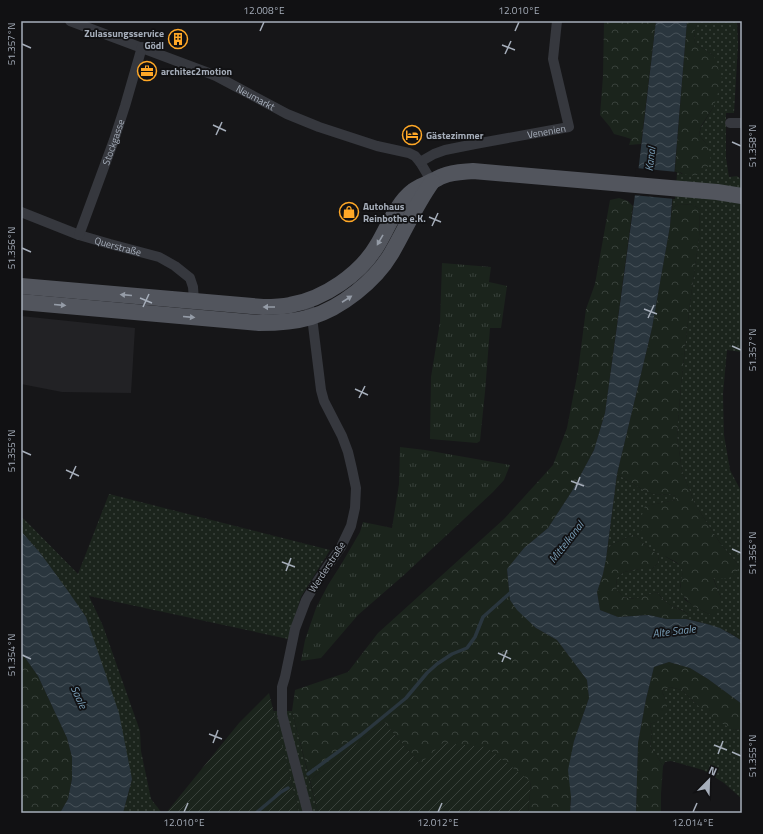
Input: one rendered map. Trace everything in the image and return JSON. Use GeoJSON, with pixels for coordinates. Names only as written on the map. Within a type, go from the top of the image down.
{"type":"FeatureCollection","features":[{"type":"Feature","properties":{"kind":"main road"},"geometry":{"type":"LineString","coordinates":[[21,286],[263,307],[292,305],[323,294],[337,286],[359,268],[377,246],[400,205],[412,192],[422,185],[432,182],[444,175],[473,171],[717,192],[741,196]]}},
{"type":"Feature","properties":{"kind":"main road"},"geometry":{"type":"LineString","coordinates":[[21,302],[259,323],[293,321],[312,316],[332,308],[351,296],[380,270],[391,254],[423,194],[432,182]]}},
{"type":"Feature","properties":{"kind":"street","name":"Neumarkt"},"geometry":{"type":"LineString","coordinates":[[70,21],[185,63],[216,76],[287,114],[319,127],[377,146],[409,153],[415,156],[420,162],[432,182]]}},
{"type":"Feature","properties":{"kind":"street","name":"Venenien"},"geometry":{"type":"LineString","coordinates":[[420,162],[434,154],[450,149],[569,127],[553,59],[557,21]]}},
{"type":"Feature","properties":{"kind":"street","name":"Stockgasse"},"geometry":{"type":"LineString","coordinates":[[79,235],[114,140],[142,47]]}},
{"type":"Feature","properties":{"kind":"street"},"geometry":{"type":"LineString","coordinates":[[730,123],[742,123]]}},
{"type":"Feature","properties":{"kind":"street","name":"Querstraße"},"geometry":{"type":"LineString","coordinates":[[21,212],[79,235],[159,257],[175,266],[190,278],[193,288],[194,301]]}},
{"type":"Feature","properties":{"kind":"street","name":"Werderstraße"},"geometry":{"type":"LineString","coordinates":[[307,300],[312,316],[321,390],[324,401],[342,436],[348,452],[356,488],[356,508],[351,526],[341,547],[306,600],[295,629],[282,686],[282,714],[308,813]]}},
{"type":"Feature","properties":{"kind":"shaded area"},"geometry":{"type":"Polygon","coordinates":[[[21,316],[135,328],[131,393],[62,392],[21,384],[21,316]]]}},
{"type":"Feature","properties":{"kind":"green space"},"geometry":{"type":"Polygon","coordinates":[[[604,21],[656,21],[641,144],[629,145],[631,139],[614,134],[600,115],[603,76],[604,21]]]}},
{"type":"Feature","properties":{"kind":"green space"},"geometry":{"type":"Polygon","coordinates":[[[687,21],[698,21],[694,32],[695,43],[714,56],[722,79],[714,106],[701,126],[699,135],[708,146],[711,161],[708,167],[701,173],[690,176],[675,169],[687,21]]]}},
{"type":"Feature","properties":{"kind":"green space"},"geometry":{"type":"Polygon","coordinates":[[[698,21],[737,21],[738,45],[734,113],[726,113],[726,158],[729,177],[737,176],[742,180],[742,352],[727,350],[723,394],[724,435],[730,470],[742,493],[742,641],[736,636],[722,629],[686,619],[688,614],[685,611],[672,606],[657,592],[635,599],[623,597],[616,588],[617,578],[624,572],[639,569],[652,569],[658,563],[659,556],[636,536],[632,535],[611,545],[607,552],[617,474],[645,491],[657,495],[669,494],[676,496],[676,500],[646,506],[666,557],[680,565],[683,571],[680,586],[685,600],[711,615],[721,598],[713,577],[739,566],[720,543],[695,504],[682,471],[677,436],[690,303],[699,238],[700,210],[694,205],[678,204],[672,208],[675,169],[682,174],[708,146],[699,135],[701,127],[714,106],[714,56],[695,43],[694,32],[698,21]]]}},
{"type":"Feature","properties":{"kind":"green space"},"geometry":{"type":"Polygon","coordinates":[[[619,198],[628,201],[633,206],[605,413],[594,450],[572,491],[548,528],[524,548],[507,570],[510,600],[536,628],[557,640],[587,680],[589,698],[574,741],[570,813],[528,813],[531,782],[420,764],[384,722],[310,780],[292,711],[295,690],[348,672],[378,633],[504,519],[553,465],[567,428],[578,371],[586,309],[595,284],[610,200],[619,198]]]}},
{"type":"Feature","properties":{"kind":"green space"},"geometry":{"type":"Polygon","coordinates":[[[678,204],[694,205],[700,210],[699,238],[690,303],[677,436],[682,471],[695,504],[720,543],[739,566],[736,574],[727,579],[713,578],[721,598],[719,611],[711,615],[694,606],[685,598],[681,588],[682,570],[679,564],[665,556],[639,528],[645,506],[676,500],[676,496],[669,494],[657,495],[645,491],[617,474],[652,328],[672,208],[678,204]]]}},
{"type":"Feature","properties":{"kind":"green space"},"geometry":{"type":"Polygon","coordinates":[[[442,263],[491,267],[489,282],[507,286],[501,328],[490,328],[480,441],[477,443],[430,439],[431,377],[440,322],[442,263]]]}},
{"type":"Feature","properties":{"kind":"green space"},"geometry":{"type":"Polygon","coordinates":[[[400,447],[510,465],[504,480],[493,492],[404,575],[358,615],[321,658],[301,661],[305,640],[316,608],[360,532],[363,522],[392,528],[399,484],[400,447]]]}},
{"type":"Feature","properties":{"kind":"green space"},"geometry":{"type":"Polygon","coordinates":[[[109,494],[330,550],[301,597],[288,639],[89,596],[103,626],[140,731],[141,751],[151,799],[162,813],[123,813],[132,779],[86,617],[41,554],[21,531],[21,518],[24,519],[78,574],[109,494]]]}},
{"type":"Feature","properties":{"kind":"green space"},"geometry":{"type":"Polygon","coordinates":[[[632,535],[636,536],[659,556],[658,563],[652,569],[639,569],[624,572],[617,578],[616,588],[623,597],[634,599],[657,592],[667,603],[688,614],[686,619],[666,619],[649,615],[618,617],[600,610],[597,592],[603,574],[607,552],[611,545],[632,535]]]}},
{"type":"Feature","properties":{"kind":"green space"},"geometry":{"type":"Polygon","coordinates":[[[21,652],[38,676],[67,738],[72,757],[72,779],[68,799],[60,813],[21,813],[21,652]]]}},
{"type":"Feature","properties":{"kind":"green space"},"geometry":{"type":"Polygon","coordinates":[[[669,662],[690,668],[708,679],[742,704],[742,729],[734,730],[714,719],[682,690],[670,687],[662,691],[666,701],[667,712],[658,721],[650,724],[652,734],[650,747],[663,766],[661,813],[636,813],[638,743],[646,699],[654,667],[669,662]]]}},
{"type":"Feature","properties":{"kind":"green space"},"geometry":{"type":"Polygon","coordinates":[[[670,687],[682,690],[695,703],[734,730],[742,729],[742,799],[724,783],[703,770],[671,761],[665,762],[663,766],[650,747],[652,734],[650,724],[658,721],[666,701],[662,691],[670,687]]]}},
{"type":"Feature","properties":{"kind":"green space"},"geometry":{"type":"Polygon","coordinates":[[[269,693],[299,813],[166,813],[239,723],[269,693]]]}},
{"type":"Feature","properties":{"kind":"green space"},"geometry":{"type":"Polygon","coordinates":[[[273,711],[292,711],[318,813],[299,813],[273,711]]]}},
{"type":"Feature","properties":{"kind":"green space"},"geometry":{"type":"Polygon","coordinates":[[[384,722],[420,764],[443,743],[486,747],[531,782],[528,813],[318,813],[310,780],[384,722]]]}},
{"type":"Feature","properties":{"kind":"water"},"geometry":{"type":"Polygon","coordinates":[[[656,21],[687,21],[670,226],[652,328],[617,474],[606,559],[597,592],[600,610],[618,617],[649,615],[666,619],[686,619],[720,628],[742,641],[742,704],[708,679],[690,668],[669,662],[654,667],[646,699],[638,743],[636,813],[570,813],[571,797],[568,770],[574,741],[589,698],[587,680],[557,640],[536,628],[517,610],[510,600],[507,569],[524,548],[548,528],[572,491],[594,450],[605,413],[638,173],[656,21]]]}},
{"type":"Feature","properties":{"kind":"water","name":"Saale"},"geometry":{"type":"Polygon","coordinates":[[[21,531],[41,554],[86,617],[119,713],[132,779],[123,813],[60,813],[68,799],[72,779],[72,757],[67,738],[38,676],[21,652],[21,531]]]}},
{"type":"Feature","properties":{"kind":"pier"},"geometry":{"type":"Polygon","coordinates":[[[636,168],[677,172],[675,199],[633,195],[636,168]]]}},
{"type":"Feature","properties":{"kind":"waterway"},"geometry":{"type":"LineString","coordinates":[[308,774],[361,735],[406,698],[427,673],[437,664],[452,654],[467,648],[475,637],[483,617],[510,593]]}},
{"type":"Feature","properties":{"kind":"waterway"},"geometry":{"type":"LineString","coordinates":[[256,813],[288,788]]}},
{"type":"Feature","properties":{"kind":"place","name":"Zulassungsservice Gödl"},"geometry":{"type":"Point","coordinates":[178,39]}},
{"type":"Feature","properties":{"kind":"place","name":"architec2motion"},"geometry":{"type":"Point","coordinates":[147,71]}},
{"type":"Feature","properties":{"kind":"place","name":"Gästezimmer"},"geometry":{"type":"Point","coordinates":[412,135]}},
{"type":"Feature","properties":{"kind":"place","name":"Autohaus Reinbothe e.K."},"geometry":{"type":"Point","coordinates":[349,212]}},
{"type":"Feature","properties":{"kind":"water label","name":"Kanal"},"geometry":{"type":"Point","coordinates":[650,159]}},
{"type":"Feature","properties":{"kind":"water label","name":"Mittelkanal"},"geometry":{"type":"Point","coordinates":[566,542]}},
{"type":"Feature","properties":{"kind":"water label","name":"Alte Saale"},"geometry":{"type":"Point","coordinates":[674,631]}}]}
